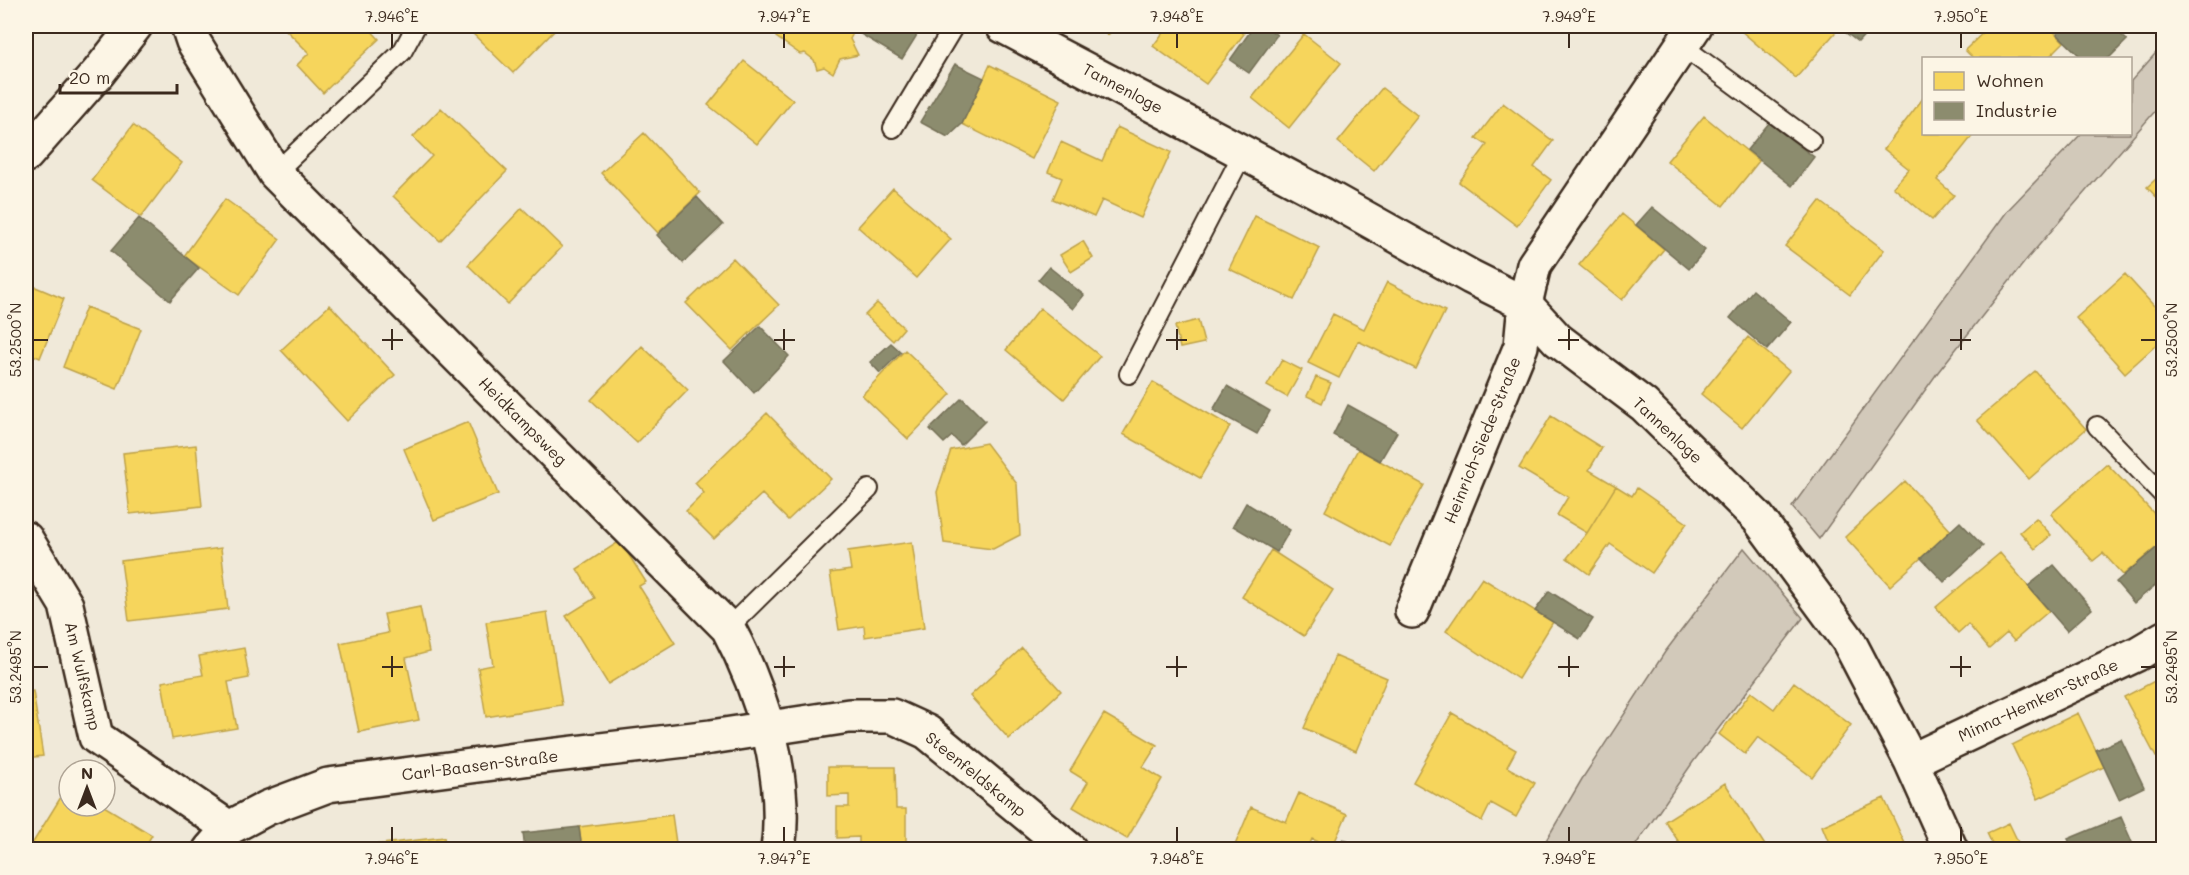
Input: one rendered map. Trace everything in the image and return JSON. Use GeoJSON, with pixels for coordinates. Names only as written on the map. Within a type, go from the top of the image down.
{"type":"FeatureCollection","features":[{"type":"Feature","properties":{"kind":"street"},"geometry":{"type":"LineString","coordinates":[[26,155],[135,26]]}},
{"type":"Feature","properties":{"kind":"street","name":"Heidkampsweg"},"geometry":{"type":"LineString","coordinates":[[188,26],[194,41],[275,172],[728,628],[746,661],[759,696],[767,729],[779,790],[778,849]]}},
{"type":"Feature","properties":{"kind":"street","name":"Tannenloge"},"geometry":{"type":"LineString","coordinates":[[1003,26],[1525,304],[1558,340],[1644,405],[1758,518],[1848,640],[1911,761],[1951,849]]}},
{"type":"Feature","properties":{"kind":"street","name":"Heinrich-Siede-Straße"},"geometry":{"type":"LineString","coordinates":[[1412,610],[1521,346],[1525,304],[1534,265],[1688,35]]}},
{"type":"Feature","properties":{"kind":"street","name":"Am Wulfskamp"},"geometry":{"type":"LineString","coordinates":[[26,539],[66,605],[96,737],[220,839]]}},
{"type":"Feature","properties":{"kind":"street","name":"Minna-Hemken-Straße"},"geometry":{"type":"LineString","coordinates":[[1911,761],[2137,654],[2163,638]]}},
{"type":"Feature","properties":{"kind":"street","name":"Steenfeldskamp"},"geometry":{"type":"LineString","coordinates":[[767,729],[849,717],[892,717],[927,732],[1070,849]]}},
{"type":"Feature","properties":{"kind":"street","name":"Carl-Baasen-Straße"},"geometry":{"type":"LineString","coordinates":[[220,839],[267,808],[328,785],[767,729]]}},
{"type":"Feature","properties":{"kind":"lane"},"geometry":{"type":"LineString","coordinates":[[275,172],[402,52],[416,26]]}},
{"type":"Feature","properties":{"kind":"lane"},"geometry":{"type":"LineString","coordinates":[[893,128],[954,26]]}},
{"type":"Feature","properties":{"kind":"lane"},"geometry":{"type":"LineString","coordinates":[[1688,35],[1811,141]]}},
{"type":"Feature","properties":{"kind":"lane"},"geometry":{"type":"LineString","coordinates":[[1130,374],[1243,153]]}},
{"type":"Feature","properties":{"kind":"lane"},"geometry":{"type":"LineString","coordinates":[[2097,426],[2163,496]]}},
{"type":"Feature","properties":{"kind":"lane"},"geometry":{"type":"LineString","coordinates":[[728,628],[869,489]]}},
{"type":"Feature","properties":{"kind":"shaded area"},"geometry":{"type":"Polygon","coordinates":[[[2163,45],[2163,102],[2027,259],[1938,372],[1819,539],[1792,507],[2008,210],[2080,135],[2132,135],[2132,80],[2163,45]]]}},
{"type":"Feature","properties":{"kind":"shaded area"},"geometry":{"type":"Polygon","coordinates":[[[1744,548],[1803,618],[1693,762],[1633,849],[1541,849],[1582,779],[1665,652],[1744,548]]]}},
{"type":"Feature","properties":{"kind":"building: Wohnen"},"geometry":{"type":"Polygon","coordinates":[[[282,26],[367,26],[379,39],[323,93],[297,65],[309,53],[282,26]]]}},
{"type":"Feature","properties":{"kind":"building: Wohnen"},"geometry":{"type":"Polygon","coordinates":[[[554,26],[557,28],[513,73],[466,27],[554,26]]]}},
{"type":"Feature","properties":{"kind":"building: Wohnen"},"geometry":{"type":"Polygon","coordinates":[[[783,26],[857,26],[850,39],[858,55],[840,59],[833,73],[824,67],[817,69],[814,60],[805,53],[800,54],[776,37],[783,26]]]}},
{"type":"Feature","properties":{"kind":"building: Wohnen"},"geometry":{"type":"Polygon","coordinates":[[[1097,26],[1116,26],[1108,35],[1097,26]]]}},
{"type":"Feature","properties":{"kind":"building: Wohnen"},"geometry":{"type":"Polygon","coordinates":[[[1168,26],[1232,26],[1244,34],[1206,84],[1153,46],[1168,26]]]}},
{"type":"Feature","properties":{"kind":"building: Wohnen"},"geometry":{"type":"Polygon","coordinates":[[[1744,26],[1840,27],[1796,78],[1740,30],[1744,26]]]}},
{"type":"Feature","properties":{"kind":"building: Wohnen"},"geometry":{"type":"Polygon","coordinates":[[[1990,26],[2048,26],[2064,42],[2049,57],[1972,57],[1965,50],[1990,26]]]}},
{"type":"Feature","properties":{"kind":"building: Wohnen"},"geometry":{"type":"Polygon","coordinates":[[[1304,34],[1341,63],[1289,128],[1252,98],[1304,34]]]}},
{"type":"Feature","properties":{"kind":"building: Wohnen"},"geometry":{"type":"Polygon","coordinates":[[[744,61],[793,100],[757,144],[708,105],[744,61]]]}},
{"type":"Feature","properties":{"kind":"building: Wohnen"},"geometry":{"type":"Polygon","coordinates":[[[990,65],[1061,100],[1032,159],[962,124],[990,65]]]}},
{"type":"Feature","properties":{"kind":"building: Wohnen"},"geometry":{"type":"Polygon","coordinates":[[[1382,88],[1418,116],[1374,171],[1338,142],[1382,88]]]}},
{"type":"Feature","properties":{"kind":"building: Wohnen"},"geometry":{"type":"Polygon","coordinates":[[[1922,100],[1922,135],[1973,135],[1937,180],[1954,195],[1932,220],[1893,187],[1909,169],[1884,149],[1922,100]]]}},
{"type":"Feature","properties":{"kind":"building: Wohnen"},"geometry":{"type":"Polygon","coordinates":[[[1503,103],[1553,141],[1534,167],[1551,180],[1517,226],[1459,182],[1487,145],[1476,138],[1503,103]]]}},
{"type":"Feature","properties":{"kind":"building: Wohnen"},"geometry":{"type":"Polygon","coordinates":[[[441,108],[507,171],[440,241],[393,196],[432,156],[413,137],[441,108]]]}},
{"type":"Feature","properties":{"kind":"building: Wohnen"},"geometry":{"type":"Polygon","coordinates":[[[1704,116],[1759,161],[1723,206],[1667,161],[1704,116]]]}},
{"type":"Feature","properties":{"kind":"building: Wohnen"},"geometry":{"type":"Polygon","coordinates":[[[133,125],[182,163],[141,217],[92,180],[133,125]]]}},
{"type":"Feature","properties":{"kind":"building: Wohnen"},"geometry":{"type":"Polygon","coordinates":[[[1117,127],[1171,152],[1141,218],[1102,200],[1094,217],[1053,199],[1062,178],[1048,172],[1061,142],[1102,161],[1117,127]]]}},
{"type":"Feature","properties":{"kind":"building: Wohnen"},"geometry":{"type":"Polygon","coordinates":[[[644,133],[700,193],[658,233],[601,173],[644,133]]]}},
{"type":"Feature","properties":{"kind":"building: Wohnen"},"geometry":{"type":"Polygon","coordinates":[[[2164,172],[2164,205],[2147,187],[2164,172]]]}},
{"type":"Feature","properties":{"kind":"building: Wohnen"},"geometry":{"type":"Polygon","coordinates":[[[893,188],[951,239],[916,278],[858,227],[893,188]]]}},
{"type":"Feature","properties":{"kind":"building: Wohnen"},"geometry":{"type":"Polygon","coordinates":[[[225,199],[280,239],[239,295],[184,256],[225,199]]]}},
{"type":"Feature","properties":{"kind":"building: Wohnen"},"geometry":{"type":"Polygon","coordinates":[[[1820,201],[1884,250],[1850,295],[1785,246],[1820,201]]]}},
{"type":"Feature","properties":{"kind":"building: Wohnen"},"geometry":{"type":"Polygon","coordinates":[[[522,208],[562,247],[508,304],[468,265],[522,208]]]}},
{"type":"Feature","properties":{"kind":"building: Wohnen"},"geometry":{"type":"Polygon","coordinates":[[[1622,214],[1664,249],[1622,300],[1579,265],[1622,214]]]}},
{"type":"Feature","properties":{"kind":"building: Wohnen"},"geometry":{"type":"Polygon","coordinates":[[[1255,216],[1320,248],[1294,300],[1229,269],[1255,216]]]}},
{"type":"Feature","properties":{"kind":"building: Wohnen"},"geometry":{"type":"Polygon","coordinates":[[[1083,241],[1093,258],[1071,272],[1060,255],[1083,241]]]}},
{"type":"Feature","properties":{"kind":"building: Wohnen"},"geometry":{"type":"Polygon","coordinates":[[[733,258],[779,305],[732,350],[686,303],[733,258]]]}},
{"type":"Feature","properties":{"kind":"building: Wohnen"},"geometry":{"type":"Polygon","coordinates":[[[2125,274],[2164,317],[2164,338],[2125,373],[2076,318],[2125,274]]]}},
{"type":"Feature","properties":{"kind":"building: Wohnen"},"geometry":{"type":"Polygon","coordinates":[[[1387,282],[1445,311],[1416,369],[1358,341],[1339,378],[1308,363],[1333,314],[1364,329],[1387,282]]]}},
{"type":"Feature","properties":{"kind":"building: Wohnen"},"geometry":{"type":"Polygon","coordinates":[[[26,283],[64,299],[40,358],[26,352],[26,283]]]}},
{"type":"Feature","properties":{"kind":"building: Wohnen"},"geometry":{"type":"Polygon","coordinates":[[[877,303],[904,328],[893,341],[865,315],[877,303]]]}},
{"type":"Feature","properties":{"kind":"building: Wohnen"},"geometry":{"type":"Polygon","coordinates":[[[330,305],[395,375],[347,421],[281,350],[330,305]]]}},
{"type":"Feature","properties":{"kind":"building: Wohnen"},"geometry":{"type":"Polygon","coordinates":[[[86,307],[141,329],[117,389],[63,367],[86,307]]]}},
{"type":"Feature","properties":{"kind":"building: Wohnen"},"geometry":{"type":"Polygon","coordinates":[[[1040,308],[1100,356],[1064,399],[1006,350],[1040,308]]]}},
{"type":"Feature","properties":{"kind":"building: Wohnen"},"geometry":{"type":"Polygon","coordinates":[[[1198,320],[1204,343],[1180,348],[1175,326],[1198,320]]]}},
{"type":"Feature","properties":{"kind":"building: Wohnen"},"geometry":{"type":"Polygon","coordinates":[[[1748,337],[1789,371],[1742,428],[1701,394],[1748,337]]]}},
{"type":"Feature","properties":{"kind":"building: Wohnen"},"geometry":{"type":"Polygon","coordinates":[[[642,346],[688,390],[637,443],[591,400],[642,346]]]}},
{"type":"Feature","properties":{"kind":"building: Wohnen"},"geometry":{"type":"Polygon","coordinates":[[[905,350],[951,394],[908,439],[862,395],[905,350]]]}},
{"type":"Feature","properties":{"kind":"building: Wohnen"},"geometry":{"type":"Polygon","coordinates":[[[1282,360],[1302,370],[1287,397],[1267,386],[1282,360]]]}},
{"type":"Feature","properties":{"kind":"building: Wohnen"},"geometry":{"type":"Polygon","coordinates":[[[2035,371],[2086,429],[2029,479],[1977,420],[2035,371]]]}},
{"type":"Feature","properties":{"kind":"building: Wohnen"},"geometry":{"type":"Polygon","coordinates":[[[1316,377],[1331,383],[1322,403],[1307,396],[1316,377]]]}},
{"type":"Feature","properties":{"kind":"building: Wohnen"},"geometry":{"type":"Polygon","coordinates":[[[1153,382],[1230,426],[1200,478],[1123,434],[1153,382]]]}},
{"type":"Feature","properties":{"kind":"building: Wohnen"},"geometry":{"type":"Polygon","coordinates":[[[767,413],[831,479],[788,520],[762,494],[714,539],[686,511],[704,493],[695,483],[767,413]]]}},
{"type":"Feature","properties":{"kind":"building: Wohnen"},"geometry":{"type":"Polygon","coordinates":[[[1551,416],[1602,448],[1589,470],[1616,486],[1587,533],[1557,515],[1568,497],[1519,468],[1551,416]]]}},
{"type":"Feature","properties":{"kind":"building: Wohnen"},"geometry":{"type":"Polygon","coordinates":[[[468,422],[498,494],[434,520],[404,449],[468,422]]]}},
{"type":"Feature","properties":{"kind":"building: Wohnen"},"geometry":{"type":"Polygon","coordinates":[[[986,443],[1017,484],[1020,535],[993,549],[944,543],[937,492],[951,450],[986,443]]]}},
{"type":"Feature","properties":{"kind":"building: Wohnen"},"geometry":{"type":"Polygon","coordinates":[[[196,445],[202,506],[130,514],[123,453],[196,445]]]}},
{"type":"Feature","properties":{"kind":"building: Wohnen"},"geometry":{"type":"Polygon","coordinates":[[[1358,449],[1424,485],[1390,546],[1325,511],[1358,449]]]}},
{"type":"Feature","properties":{"kind":"building: Wohnen"},"geometry":{"type":"Polygon","coordinates":[[[2107,464],[2164,524],[2164,541],[2123,575],[2103,553],[2093,561],[2051,514],[2107,464]]]}},
{"type":"Feature","properties":{"kind":"building: Wohnen"},"geometry":{"type":"Polygon","coordinates":[[[1905,481],[1951,531],[1890,586],[1845,537],[1905,481]]]}},
{"type":"Feature","properties":{"kind":"building: Wohnen"},"geometry":{"type":"Polygon","coordinates":[[[1616,486],[1632,496],[1637,488],[1687,523],[1652,573],[1610,544],[1589,574],[1567,558],[1587,533],[1616,486]]]}},
{"type":"Feature","properties":{"kind":"building: Wohnen"},"geometry":{"type":"Polygon","coordinates":[[[2036,518],[2051,535],[2035,549],[2020,532],[2036,518]]]}},
{"type":"Feature","properties":{"kind":"building: Wohnen"},"geometry":{"type":"Polygon","coordinates":[[[620,541],[646,582],[639,586],[675,643],[608,684],[566,616],[595,598],[577,569],[620,541]]]}},
{"type":"Feature","properties":{"kind":"building: Wohnen"},"geometry":{"type":"Polygon","coordinates":[[[912,542],[924,628],[865,637],[864,626],[839,630],[830,573],[851,570],[848,551],[912,542]]]}},
{"type":"Feature","properties":{"kind":"building: Wohnen"},"geometry":{"type":"Polygon","coordinates":[[[221,548],[228,609],[129,621],[121,561],[221,548]]]}},
{"type":"Feature","properties":{"kind":"building: Wohnen"},"geometry":{"type":"Polygon","coordinates":[[[1271,550],[1333,590],[1304,636],[1242,597],[1271,550]]]}},
{"type":"Feature","properties":{"kind":"building: Wohnen"},"geometry":{"type":"Polygon","coordinates":[[[2000,553],[2049,611],[2014,641],[2007,633],[1989,649],[1968,624],[1958,633],[1936,607],[2000,553]]]}},
{"type":"Feature","properties":{"kind":"building: Wohnen"},"geometry":{"type":"Polygon","coordinates":[[[1482,578],[1553,622],[1518,679],[1446,631],[1482,578]]]}},
{"type":"Feature","properties":{"kind":"building: Wohnen"},"geometry":{"type":"Polygon","coordinates":[[[420,607],[429,652],[406,658],[419,720],[359,732],[340,643],[388,633],[384,614],[420,607]]]}},
{"type":"Feature","properties":{"kind":"building: Wohnen"},"geometry":{"type":"Polygon","coordinates":[[[547,612],[562,705],[486,717],[478,668],[493,665],[486,622],[547,612]]]}},
{"type":"Feature","properties":{"kind":"building: Wohnen"},"geometry":{"type":"Polygon","coordinates":[[[244,648],[249,678],[228,682],[237,728],[172,739],[162,682],[203,675],[199,656],[244,648]]]}},
{"type":"Feature","properties":{"kind":"building: Wohnen"},"geometry":{"type":"Polygon","coordinates":[[[1022,648],[1061,691],[1009,739],[970,696],[1022,648]]]}},
{"type":"Feature","properties":{"kind":"building: Wohnen"},"geometry":{"type":"Polygon","coordinates":[[[1335,656],[1387,678],[1356,751],[1304,728],[1335,656]]]}},
{"type":"Feature","properties":{"kind":"building: Wohnen"},"geometry":{"type":"Polygon","coordinates":[[[2164,676],[2164,753],[2156,757],[2124,697],[2164,676]]]}},
{"type":"Feature","properties":{"kind":"building: Wohnen"},"geometry":{"type":"Polygon","coordinates":[[[1794,682],[1851,725],[1812,777],[1758,737],[1745,754],[1719,734],[1751,692],[1774,709],[1794,682]]]}},
{"type":"Feature","properties":{"kind":"building: Wohnen"},"geometry":{"type":"Polygon","coordinates":[[[33,691],[43,756],[26,758],[26,692],[33,691]]]}},
{"type":"Feature","properties":{"kind":"building: Wohnen"},"geometry":{"type":"Polygon","coordinates":[[[1452,713],[1516,750],[1507,767],[1535,783],[1516,817],[1491,803],[1482,821],[1413,782],[1452,713]]]}},
{"type":"Feature","properties":{"kind":"building: Wohnen"},"geometry":{"type":"Polygon","coordinates":[[[2078,713],[2104,767],[2038,799],[2012,745],[2078,713]]]}},
{"type":"Feature","properties":{"kind":"building: Wohnen"},"geometry":{"type":"Polygon","coordinates":[[[1104,714],[1157,745],[1143,767],[1162,779],[1127,839],[1073,807],[1088,782],[1070,771],[1104,714]]]}},
{"type":"Feature","properties":{"kind":"building: Wohnen"},"geometry":{"type":"Polygon","coordinates":[[[828,767],[895,767],[896,809],[906,809],[906,849],[915,850],[859,850],[859,837],[837,838],[837,807],[849,807],[849,795],[828,796],[828,767]]]}},
{"type":"Feature","properties":{"kind":"building: Wohnen"},"geometry":{"type":"Polygon","coordinates":[[[1725,783],[1768,850],[1684,850],[1665,821],[1725,783]]]}},
{"type":"Feature","properties":{"kind":"building: Wohnen"},"geometry":{"type":"Polygon","coordinates":[[[1299,793],[1347,814],[1332,848],[1312,839],[1307,850],[1233,850],[1251,807],[1286,822],[1299,793]]]}},
{"type":"Feature","properties":{"kind":"building: Wohnen"},"geometry":{"type":"Polygon","coordinates":[[[1884,798],[1908,850],[1832,850],[1822,826],[1884,798]]]}},
{"type":"Feature","properties":{"kind":"building: Wohnen"},"geometry":{"type":"Polygon","coordinates":[[[57,803],[57,818],[117,818],[117,814],[152,835],[143,850],[41,850],[32,844],[57,803]]]}},
{"type":"Feature","properties":{"kind":"building: Wohnen"},"geometry":{"type":"Polygon","coordinates":[[[672,815],[677,850],[582,850],[579,827],[672,815]]]}},
{"type":"Feature","properties":{"kind":"building: Wohnen"},"geometry":{"type":"Polygon","coordinates":[[[2009,823],[2021,848],[1995,850],[1987,833],[2009,823]]]}},
{"type":"Feature","properties":{"kind":"building: Wohnen"},"geometry":{"type":"Polygon","coordinates":[[[444,837],[446,850],[365,850],[364,846],[444,837]]]}},
{"type":"Feature","properties":{"kind":"building: Industrie"},"geometry":{"type":"Polygon","coordinates":[[[857,26],[912,26],[920,30],[902,59],[854,30],[857,26]]]}},
{"type":"Feature","properties":{"kind":"building: Industrie"},"geometry":{"type":"Polygon","coordinates":[[[1254,26],[1264,26],[1277,35],[1249,73],[1230,60],[1254,26]]]}},
{"type":"Feature","properties":{"kind":"building: Industrie"},"geometry":{"type":"Polygon","coordinates":[[[1837,26],[1873,26],[1858,42],[1837,26]]]}},
{"type":"Feature","properties":{"kind":"building: Industrie"},"geometry":{"type":"Polygon","coordinates":[[[2065,26],[2111,26],[2127,40],[2110,57],[2081,57],[2057,34],[2065,26]]]}},
{"type":"Feature","properties":{"kind":"building: Industrie"},"geometry":{"type":"Polygon","coordinates":[[[955,64],[984,78],[962,124],[948,137],[920,122],[955,64]]]}},
{"type":"Feature","properties":{"kind":"building: Industrie"},"geometry":{"type":"Polygon","coordinates":[[[1769,123],[1814,157],[1792,186],[1747,150],[1769,123]]]}},
{"type":"Feature","properties":{"kind":"building: Industrie"},"geometry":{"type":"Polygon","coordinates":[[[697,197],[723,225],[683,263],[657,235],[697,197]]]}},
{"type":"Feature","properties":{"kind":"building: Industrie"},"geometry":{"type":"Polygon","coordinates":[[[1652,207],[1705,250],[1689,269],[1636,225],[1652,207]]]}},
{"type":"Feature","properties":{"kind":"building: Industrie"},"geometry":{"type":"Polygon","coordinates":[[[139,218],[199,268],[170,301],[111,251],[139,218]]]}},
{"type":"Feature","properties":{"kind":"building: Industrie"},"geometry":{"type":"Polygon","coordinates":[[[1049,267],[1084,295],[1073,309],[1038,280],[1049,267]]]}},
{"type":"Feature","properties":{"kind":"building: Industrie"},"geometry":{"type":"Polygon","coordinates":[[[1753,290],[1791,322],[1767,350],[1730,318],[1753,290]]]}},
{"type":"Feature","properties":{"kind":"building: Industrie"},"geometry":{"type":"Polygon","coordinates":[[[760,326],[789,356],[754,393],[724,361],[760,326]]]}},
{"type":"Feature","properties":{"kind":"building: Industrie"},"geometry":{"type":"Polygon","coordinates":[[[891,343],[901,352],[880,373],[870,362],[891,343]]]}},
{"type":"Feature","properties":{"kind":"building: Industrie"},"geometry":{"type":"Polygon","coordinates":[[[1227,386],[1270,411],[1257,434],[1213,410],[1227,386]]]}},
{"type":"Feature","properties":{"kind":"building: Industrie"},"geometry":{"type":"Polygon","coordinates":[[[962,398],[985,421],[961,445],[952,436],[944,443],[930,429],[962,398]]]}},
{"type":"Feature","properties":{"kind":"building: Industrie"},"geometry":{"type":"Polygon","coordinates":[[[1348,405],[1397,432],[1380,461],[1333,435],[1348,405]]]}},
{"type":"Feature","properties":{"kind":"building: Industrie"},"geometry":{"type":"Polygon","coordinates":[[[1246,503],[1290,530],[1277,552],[1233,526],[1246,503]]]}},
{"type":"Feature","properties":{"kind":"building: Industrie"},"geometry":{"type":"Polygon","coordinates":[[[1960,522],[1983,546],[1944,582],[1921,558],[1960,522]]]}},
{"type":"Feature","properties":{"kind":"building: Industrie"},"geometry":{"type":"Polygon","coordinates":[[[2161,544],[2164,547],[2164,578],[2134,603],[2116,582],[2161,544]]]}},
{"type":"Feature","properties":{"kind":"building: Industrie"},"geometry":{"type":"Polygon","coordinates":[[[2054,565],[2092,609],[2067,631],[2028,586],[2054,565]]]}},
{"type":"Feature","properties":{"kind":"building: Industrie"},"geometry":{"type":"Polygon","coordinates":[[[1549,591],[1593,619],[1580,639],[1535,611],[1549,591]]]}},
{"type":"Feature","properties":{"kind":"building: Industrie"},"geometry":{"type":"Polygon","coordinates":[[[2121,739],[2144,787],[2119,799],[2096,750],[2121,739]]]}},
{"type":"Feature","properties":{"kind":"building: Industrie"},"geometry":{"type":"Polygon","coordinates":[[[2121,817],[2132,842],[2114,850],[2073,850],[2068,839],[2121,817]]]}},
{"type":"Feature","properties":{"kind":"building: Industrie"},"geometry":{"type":"Polygon","coordinates":[[[579,827],[582,850],[525,850],[523,833],[579,827]]]}},
{"type":"Feature","properties":{"kind":"building: Industrie"},"geometry":{"type":"Polygon","coordinates":[[[1343,839],[1365,850],[1338,850],[1343,839]]]}}]}
